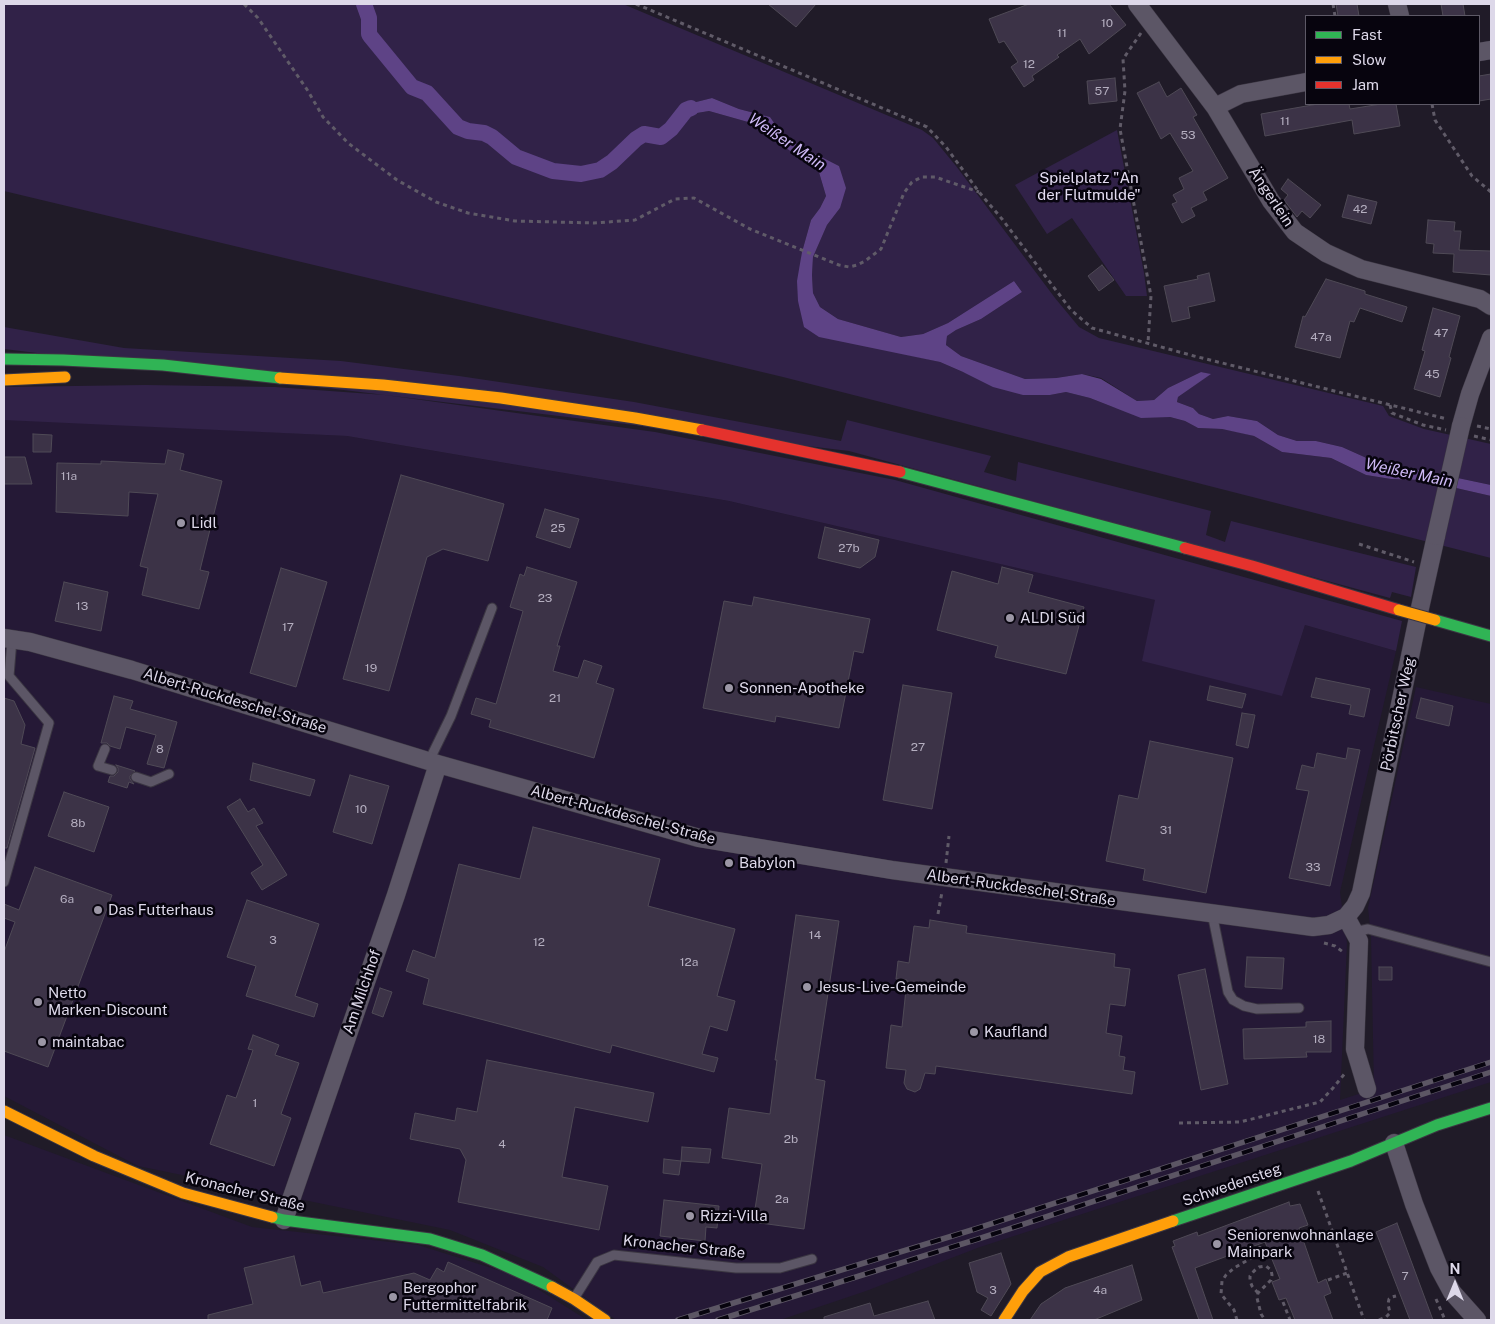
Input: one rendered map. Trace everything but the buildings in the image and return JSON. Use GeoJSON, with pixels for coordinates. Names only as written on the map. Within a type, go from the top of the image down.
{"type":"FeatureCollection","features":[{"type":"Feature","properties":{"kind":"main road"},"geometry":{"type":"LineString","coordinates":[[4,359],[162,365],[258,376],[383,384],[501,398],[635,418],[887,468],[1252,566],[1491,636]]}},
{"type":"Feature","properties":{"kind":"main road"},"geometry":{"type":"LineString","coordinates":[[173,378],[258,376]]}},
{"type":"Feature","properties":{"kind":"main road"},"geometry":{"type":"LineString","coordinates":[[4,380],[73,377]]}},
{"type":"Feature","properties":{"kind":"main road","name":"Schwedensteg"},"geometry":{"type":"LineString","coordinates":[[1004,1320],[1023,1290],[1040,1272],[1068,1257],[1351,1161],[1437,1125],[1491,1108]]}},
{"type":"Feature","properties":{"kind":"main road","name":"Kronacher Straße"},"geometry":{"type":"LineString","coordinates":[[4,1111],[94,1156],[183,1193],[284,1220],[430,1239],[482,1255],[538,1280],[596,1313],[604,1320]]}},
{"type":"Feature","properties":{"kind":"street","name":"Ängerlein"},"geometry":{"type":"LineString","coordinates":[[1144,12],[1215,107],[1271,201],[1295,232],[1326,253],[1361,269],[1480,299],[1491,306]]}},
{"type":"Feature","properties":{"kind":"street"},"geometry":{"type":"LineString","coordinates":[[1215,107],[1241,94],[1305,82]]}},
{"type":"Feature","properties":{"kind":"street","name":"Pörbitscher Weg"},"geometry":{"type":"LineString","coordinates":[[1350,924],[1361,893],[1436,536],[1457,426],[1491,338]]}},
{"type":"Feature","properties":{"kind":"street","name":"Albert-Ruckdeschel-Straße"},"geometry":{"type":"LineString","coordinates":[[8,639],[30,642],[132,670],[434,763],[699,838],[892,870],[1212,913],[1313,926],[1350,924]]}},
{"type":"Feature","properties":{"kind":"street","name":"Am Milchhof"},"geometry":{"type":"LineString","coordinates":[[284,1220],[396,895],[434,763]]}},
{"type":"Feature","properties":{"kind":"street"},"geometry":{"type":"LineString","coordinates":[[1350,924],[1359,941],[1355,1049],[1367,1089]]}},
{"type":"Feature","properties":{"kind":"street"},"geometry":{"type":"LineString","coordinates":[[1394,1143],[1414,1204],[1439,1268],[1452,1292],[1477,1320]]}},
{"type":"Feature","properties":{"kind":"lane"},"geometry":{"type":"LineString","coordinates":[[434,763],[492,608]]}},
{"type":"Feature","properties":{"kind":"lane"},"geometry":{"type":"LineString","coordinates":[[4,882],[49,722],[8,676],[8,639]]}},
{"type":"Feature","properties":{"kind":"lane"},"geometry":{"type":"LineString","coordinates":[[105,749],[98,766],[112,770]]}},
{"type":"Feature","properties":{"kind":"lane"},"geometry":{"type":"LineString","coordinates":[[136,777],[151,782],[169,774]]}},
{"type":"Feature","properties":{"kind":"lane"},"geometry":{"type":"LineString","coordinates":[[1212,913],[1228,992],[1234,1000],[1244,1006],[1257,1009],[1299,1008]]}},
{"type":"Feature","properties":{"kind":"lane"},"geometry":{"type":"LineString","coordinates":[[1350,924],[1491,962]]}},
{"type":"Feature","properties":{"kind":"lane","name":"Kronacher Straße"},"geometry":{"type":"LineString","coordinates":[[574,1300],[597,1262],[614,1255],[736,1268],[780,1268],[812,1260]]}},
{"type":"Feature","properties":{"kind":"path"},"geometry":{"type":"LineString","coordinates":[[244,4],[258,18],[308,91],[323,117],[348,143],[397,180],[436,202],[468,213],[516,221],[594,223],[635,220],[675,199],[694,198],[750,229],[849,267],[857,265],[881,249],[904,193],[912,182],[922,177],[935,177],[979,192]]}},
{"type":"Feature","properties":{"kind":"path"},"geometry":{"type":"LineString","coordinates":[[636,4],[927,127],[946,147],[1071,310],[1092,328],[1194,356],[1390,405],[1457,426]]}},
{"type":"Feature","properties":{"kind":"path"},"geometry":{"type":"LineString","coordinates":[[1144,12],[1123,60],[1125,90],[1120,129],[1151,296],[1148,344]]}},
{"type":"Feature","properties":{"kind":"path"},"geometry":{"type":"LineString","coordinates":[[1432,105],[1435,120],[1472,176],[1491,192]]}},
{"type":"Feature","properties":{"kind":"path"},"geometry":{"type":"LineString","coordinates":[[1390,405],[1392,413],[1423,425],[1457,426]]}},
{"type":"Feature","properties":{"kind":"path"},"geometry":{"type":"LineString","coordinates":[[1476,437],[1491,440]]}},
{"type":"Feature","properties":{"kind":"path"},"geometry":{"type":"LineString","coordinates":[[1359,544],[1429,567]]}},
{"type":"Feature","properties":{"kind":"path"},"geometry":{"type":"LineString","coordinates":[[1312,1174],[1364,1320]]}},
{"type":"Feature","properties":{"kind":"path"},"geometry":{"type":"LineString","coordinates":[[1237,1320],[1234,1310],[1221,1294],[1222,1280],[1234,1268],[1255,1256],[1260,1246]]}},
{"type":"Feature","properties":{"kind":"path"},"geometry":{"type":"LineString","coordinates":[[1258,1293],[1252,1286],[1250,1276],[1259,1267],[1266,1266],[1271,1270],[1271,1280],[1258,1293],[1257,1298],[1261,1314],[1265,1320]]}},
{"type":"Feature","properties":{"kind":"path"},"geometry":{"type":"LineString","coordinates":[[1328,1280],[1347,1273]]}},
{"type":"Feature","properties":{"kind":"path"},"geometry":{"type":"LineString","coordinates":[[1380,1320],[1390,1313],[1389,1299],[1396,1296]]}},
{"type":"Feature","properties":{"kind":"path"},"geometry":{"type":"LineString","coordinates":[[1283,1302],[1290,1320]]}},
{"type":"Feature","properties":{"kind":"shaded area"},"geometry":{"type":"Polygon","coordinates":[[[4,420],[347,436],[729,501],[1156,600],[1282,695],[1305,625],[1396,651],[1340,892],[1347,943],[1340,1100],[1374,1089],[1371,936],[1368,908],[1416,687],[1491,704],[1491,1082],[980,1247],[866,1291],[780,1320],[616,1320],[543,1267],[450,1230],[138,1166],[4,1096],[4,420]]]}},
{"type":"Feature","properties":{"kind":"shaded area"},"geometry":{"type":"Polygon","coordinates":[[[4,1135],[252,1227],[418,1245],[517,1276],[587,1320],[4,1320],[4,1135]]]}},
{"type":"Feature","properties":{"kind":"green space"},"geometry":{"type":"Polygon","coordinates":[[[4,4],[623,4],[922,130],[933,138],[956,166],[1079,327],[1099,338],[1383,406],[1389,416],[1424,429],[1491,444],[1491,485],[1420,470],[1380,464],[1342,447],[1316,441],[1297,441],[1278,435],[1257,421],[1228,416],[1213,419],[1177,402],[1178,397],[1210,374],[1201,372],[1168,388],[1154,400],[1137,401],[1101,378],[1082,374],[1056,378],[1025,379],[961,356],[946,345],[947,336],[981,319],[1022,292],[1014,281],[948,323],[923,334],[901,337],[838,319],[820,307],[813,293],[812,275],[813,257],[827,225],[840,208],[839,166],[794,143],[782,134],[770,117],[739,109],[712,98],[684,105],[672,123],[683,121],[697,113],[709,111],[755,124],[798,157],[818,169],[826,196],[811,220],[802,252],[798,301],[883,349],[940,362],[963,372],[1050,395],[1066,392],[1090,398],[1113,407],[1185,421],[1198,428],[1222,429],[1254,436],[1282,452],[1331,458],[1366,475],[1391,479],[1421,480],[1491,496],[1491,558],[783,377],[4,191],[4,4]]]}},
{"type":"Feature","properties":{"kind":"green space","name":"Spielplatz \"An der Flutmulde\""},"geometry":{"type":"Polygon","coordinates":[[[1117,130],[1147,296],[1126,296],[1072,218],[1047,234],[1015,185],[1117,130]]]}},
{"type":"Feature","properties":{"kind":"green space"},"geometry":{"type":"Polygon","coordinates":[[[4,327],[124,348],[341,361],[459,376],[634,402],[841,441],[847,420],[991,456],[984,472],[1016,481],[1018,462],[1211,511],[1206,535],[1225,542],[1231,521],[1416,567],[1411,597],[1392,592],[1390,598],[849,451],[4,349],[4,327]]]}},
{"type":"Feature","properties":{"kind":"green space"},"geometry":{"type":"Polygon","coordinates":[[[145,385],[275,387],[385,395],[655,432],[895,480],[1402,621],[1396,651],[1305,625],[1282,696],[1142,661],[1155,600],[729,501],[347,436],[4,420],[4,387],[145,385]]]}},
{"type":"Feature","properties":{"kind":"water"},"geometry":{"type":"Polygon","coordinates":[[[712,98],[739,109],[770,117],[782,134],[794,143],[839,166],[846,188],[840,208],[827,225],[813,257],[812,275],[813,293],[820,307],[838,319],[901,337],[923,334],[948,323],[1014,281],[1022,292],[981,319],[947,336],[946,345],[961,356],[1025,379],[1056,378],[1082,374],[1101,379],[1137,401],[1154,400],[1168,388],[1201,372],[1211,374],[1178,397],[1177,402],[1213,419],[1228,416],[1257,421],[1278,435],[1297,441],[1316,441],[1342,447],[1380,464],[1420,470],[1491,485],[1491,496],[1421,480],[1391,479],[1366,475],[1331,458],[1282,452],[1254,436],[1222,429],[1198,428],[1185,421],[1170,417],[1141,418],[1090,398],[1066,392],[1050,395],[1023,395],[993,387],[940,362],[819,337],[804,327],[798,301],[797,281],[802,252],[811,220],[826,196],[818,169],[798,157],[755,124],[709,111],[697,113],[683,121],[671,123],[684,105],[712,98]]]}},
{"type":"Feature","properties":{"kind":"waterway","name":"Weißer Main"},"geometry":{"type":"LineString","coordinates":[[364,4],[369,18],[369,34],[412,87],[427,93],[458,127],[468,131],[484,133],[492,137],[516,157],[553,171],[581,174],[600,170],[644,134],[661,137],[671,129],[686,110],[691,108]]}},
{"type":"Feature","properties":{"kind":"railway"},"geometry":{"type":"LineString","coordinates":[[678,1320],[975,1229],[1491,1062]]}},
{"type":"Feature","properties":{"kind":"railway"},"geometry":{"type":"LineString","coordinates":[[718,1320],[978,1239],[1491,1072]]}},
{"type":"Feature","properties":{"kind":"traffic: fast"},"geometry":{"type":"LineString","coordinates":[[4,359],[163,365],[280,378]]}},
{"type":"Feature","properties":{"kind":"traffic: fast"},"geometry":{"type":"LineString","coordinates":[[900,472],[1185,548]]}},
{"type":"Feature","properties":{"kind":"traffic: fast"},"geometry":{"type":"LineString","coordinates":[[1435,620],[1491,636]]}},
{"type":"Feature","properties":{"kind":"traffic: fast"},"geometry":{"type":"LineString","coordinates":[[1173,1221],[1351,1161],[1437,1125],[1491,1108]]}},
{"type":"Feature","properties":{"kind":"traffic: fast"},"geometry":{"type":"LineString","coordinates":[[272,1217],[430,1239],[482,1255],[552,1287]]}},
{"type":"Feature","properties":{"kind":"traffic: slow"},"geometry":{"type":"LineString","coordinates":[[4,380],[65,377]]}},
{"type":"Feature","properties":{"kind":"traffic: slow"},"geometry":{"type":"LineString","coordinates":[[280,378],[383,385],[501,398],[702,430]]}},
{"type":"Feature","properties":{"kind":"traffic: slow"},"geometry":{"type":"LineString","coordinates":[[1399,610],[1435,620]]}},
{"type":"Feature","properties":{"kind":"traffic: slow"},"geometry":{"type":"LineString","coordinates":[[4,1111],[94,1156],[183,1193],[272,1217]]}},
{"type":"Feature","properties":{"kind":"traffic: slow"},"geometry":{"type":"LineString","coordinates":[[1004,1320],[1023,1291],[1040,1272],[1068,1257],[1173,1221]]}},
{"type":"Feature","properties":{"kind":"traffic: slow"},"geometry":{"type":"LineString","coordinates":[[552,1287],[605,1320]]}},
{"type":"Feature","properties":{"kind":"traffic: jam"},"geometry":{"type":"LineString","coordinates":[[702,430],[900,472]]}},
{"type":"Feature","properties":{"kind":"traffic: jam"},"geometry":{"type":"LineString","coordinates":[[1185,548],[1399,610]]}},
{"type":"Feature","properties":{"kind":"place","name":"Lidl"},"geometry":{"type":"Point","coordinates":[181,523]}},
{"type":"Feature","properties":{"kind":"place","name":"ALDI Süd"},"geometry":{"type":"Point","coordinates":[1010,618]}},
{"type":"Feature","properties":{"kind":"place","name":"Sonnen-Apotheke"},"geometry":{"type":"Point","coordinates":[729,688]}},
{"type":"Feature","properties":{"kind":"place","name":"Babylon"},"geometry":{"type":"Point","coordinates":[729,863]}},
{"type":"Feature","properties":{"kind":"place","name":"Das Futterhaus"},"geometry":{"type":"Point","coordinates":[98,910]}},
{"type":"Feature","properties":{"kind":"place","name":"Jesus-Live-Gemeinde"},"geometry":{"type":"Point","coordinates":[807,987]}},
{"type":"Feature","properties":{"kind":"place","name":"Netto Marken-Discount"},"geometry":{"type":"Point","coordinates":[38,1002]}},
{"type":"Feature","properties":{"kind":"place","name":"Kaufland"},"geometry":{"type":"Point","coordinates":[974,1032]}},
{"type":"Feature","properties":{"kind":"place","name":"maintabac"},"geometry":{"type":"Point","coordinates":[42,1042]}},
{"type":"Feature","properties":{"kind":"place","name":"Rizzi-Villa"},"geometry":{"type":"Point","coordinates":[690,1216]}},
{"type":"Feature","properties":{"kind":"place","name":"Seniorenwohnanlage Mainpark"},"geometry":{"type":"Point","coordinates":[1217,1244]}},
{"type":"Feature","properties":{"kind":"place","name":"Bergophor Futtermittelfabrik"},"geometry":{"type":"Point","coordinates":[393,1297]}}]}
